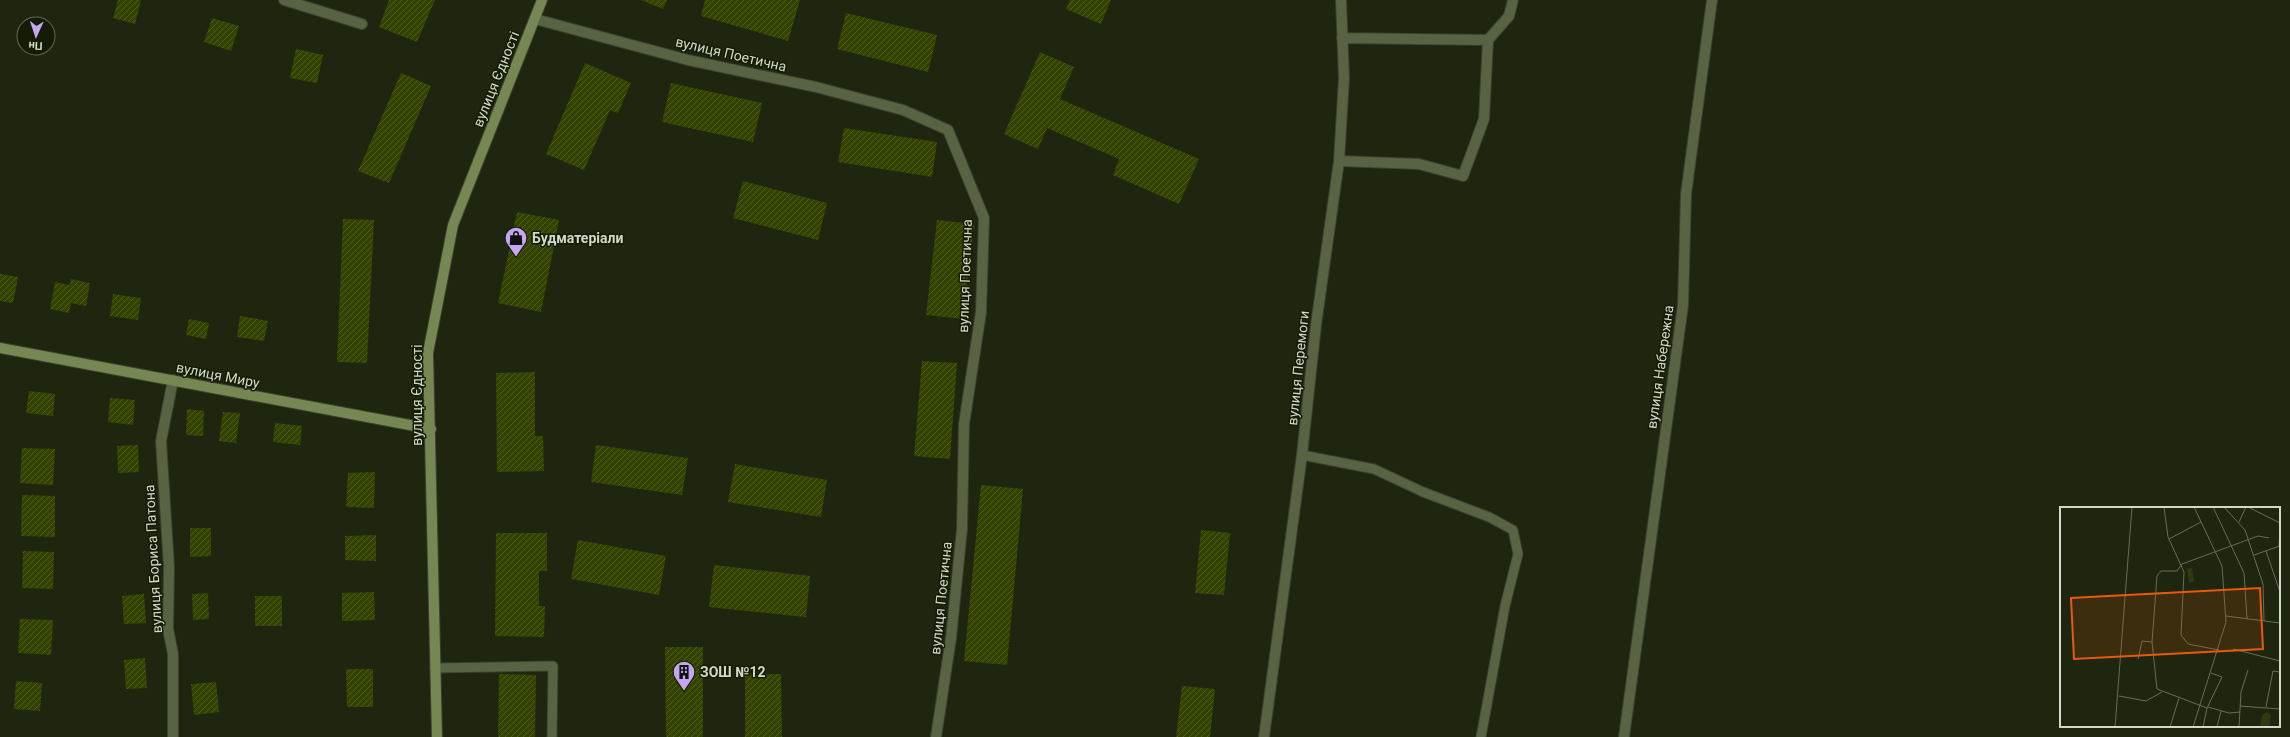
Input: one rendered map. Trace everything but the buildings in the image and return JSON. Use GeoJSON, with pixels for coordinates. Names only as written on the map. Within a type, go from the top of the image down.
{"type":"FeatureCollection","features":[{"type":"Feature","properties":{"kind":"street"},"geometry":{"type":"LineString","coordinates":[[284,0],[362,24]]}},
{"type":"Feature","properties":{"kind":"street","name":"вулиця Єдності"},"geometry":{"type":"LineString","coordinates":[[436,737],[431,429],[428,353],[453,225],[542,0]]}},
{"type":"Feature","properties":{"kind":"street","name":"вулиця Перемоги"},"geometry":{"type":"LineString","coordinates":[[1264,737],[1302,455],[1316,325],[1339,161],[1344,78],[1341,0]]}},
{"type":"Feature","properties":{"kind":"street"},"geometry":{"type":"LineString","coordinates":[[1339,161],[1419,164],[1463,176],[1484,119],[1488,40],[1509,16],[1513,0]]}},
{"type":"Feature","properties":{"kind":"street","name":"вулиця Набережна"},"geometry":{"type":"LineString","coordinates":[[1624,737],[1683,305],[1686,194],[1712,0]]}},
{"type":"Feature","properties":{"kind":"street","name":"вулиця Поетична"},"geometry":{"type":"LineString","coordinates":[[535,19],[688,60],[816,87],[903,110],[948,130],[984,218],[981,312],[964,424],[962,529],[952,638],[936,737]]}},
{"type":"Feature","properties":{"kind":"street"},"geometry":{"type":"LineString","coordinates":[[1342,38],[1488,40]]}},
{"type":"Feature","properties":{"kind":"street","name":"вулиця Миру"},"geometry":{"type":"LineString","coordinates":[[0,348],[431,429]]}},
{"type":"Feature","properties":{"kind":"street","name":"вулиця Бориса Патона"},"geometry":{"type":"LineString","coordinates":[[172,380],[161,441],[169,567],[168,629],[173,654],[174,737]]}},
{"type":"Feature","properties":{"kind":"lane"},"geometry":{"type":"LineString","coordinates":[[1302,455],[1374,469],[1423,492],[1489,517],[1513,530],[1518,554],[1505,606],[1481,737]]}},
{"type":"Feature","properties":{"kind":"lane"},"geometry":{"type":"LineString","coordinates":[[435,668],[553,666],[552,737]]}},
{"type":"Feature","properties":{"kind":"place","name":"Будматеріали"},"geometry":{"type":"Point","coordinates":[516,258]}},
{"type":"Feature","properties":{"kind":"place","name":"ЗОШ №12"},"geometry":{"type":"Point","coordinates":[684,692]}}]}
